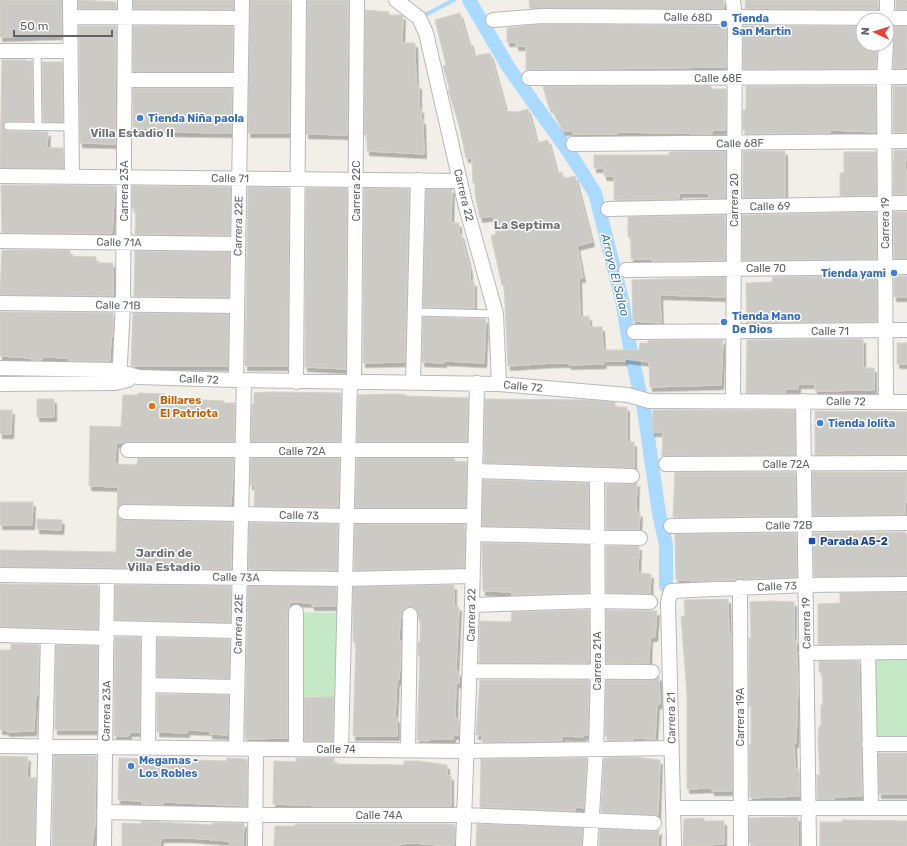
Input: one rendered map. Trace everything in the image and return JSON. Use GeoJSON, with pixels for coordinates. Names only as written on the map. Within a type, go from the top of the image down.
{"type":"FeatureCollection","features":[{"type":"Feature","properties":{"kind":"street"},"geometry":{"type":"LineString","coordinates":[[70,0],[72,177]]}},
{"type":"Feature","properties":{"kind":"street","name":"Carrera 23A"},"geometry":{"type":"LineString","coordinates":[[120,377],[124,242],[125,0]]}},
{"type":"Feature","properties":{"kind":"street","name":"Carrera 22E"},"geometry":{"type":"LineString","coordinates":[[236,748],[236,687],[242,450],[237,306],[242,0]]}},
{"type":"Feature","properties":{"kind":"street"},"geometry":{"type":"LineString","coordinates":[[296,382],[299,0]]}},
{"type":"Feature","properties":{"kind":"street","name":"Carrera 22C"},"geometry":{"type":"LineString","coordinates":[[352,383],[356,180],[357,0]]}},
{"type":"Feature","properties":{"kind":"street","name":"Carrera 22"},"geometry":{"type":"LineString","coordinates":[[396,0],[419,18],[426,33],[460,181],[496,314],[499,384]]}},
{"type":"Feature","properties":{"kind":"street","name":"Carrera 20"},"geometry":{"type":"LineString","coordinates":[[733,0],[735,18],[733,401]]}},
{"type":"Feature","properties":{"kind":"street"},"geometry":{"type":"LineString","coordinates":[[887,0],[887,12]]}},
{"type":"Feature","properties":{"kind":"street","name":"Calle 68D"},"geometry":{"type":"LineString","coordinates":[[493,20],[542,16],[855,19]]}},
{"type":"Feature","properties":{"kind":"street"},"geometry":{"type":"LineString","coordinates":[[70,17],[242,18]]}},
{"type":"Feature","properties":{"kind":"street","name":"Calle 68D"},"geometry":{"type":"LineString","coordinates":[[895,19],[907,18]]}},
{"type":"Feature","properties":{"kind":"street"},"geometry":{"type":"LineString","coordinates":[[0,51],[70,51]]}},
{"type":"Feature","properties":{"kind":"street","name":"Carrera 19"},"geometry":{"type":"LineString","coordinates":[[886,52],[884,141],[886,402]]}},
{"type":"Feature","properties":{"kind":"street","name":"Calle 68E"},"geometry":{"type":"LineString","coordinates":[[529,78],[907,77]]}},
{"type":"Feature","properties":{"kind":"street"},"geometry":{"type":"LineString","coordinates":[[125,80],[241,80]]}},
{"type":"Feature","properties":{"kind":"street","name":"Calle 68F"},"geometry":{"type":"LineString","coordinates":[[573,144],[907,141]]}},
{"type":"Feature","properties":{"kind":"street","name":"Calle 71"},"geometry":{"type":"LineString","coordinates":[[0,176],[460,181]]}},
{"type":"Feature","properties":{"kind":"street"},"geometry":{"type":"LineString","coordinates":[[413,382],[418,180]]}},
{"type":"Feature","properties":{"kind":"street","name":"Calle 69"},"geometry":{"type":"LineString","coordinates":[[608,209],[907,204]]}},
{"type":"Feature","properties":{"kind":"street","name":"Calle 71A"},"geometry":{"type":"LineString","coordinates":[[0,241],[238,244]]}},
{"type":"Feature","properties":{"kind":"street","name":"Calle 70"},"geometry":{"type":"LineString","coordinates":[[626,270],[907,267]]}},
{"type":"Feature","properties":{"kind":"street","name":"Calle 71B"},"geometry":{"type":"LineString","coordinates":[[0,303],[237,306]]}},
{"type":"Feature","properties":{"kind":"street","name":"Calle 71"},"geometry":{"type":"LineString","coordinates":[[634,332],[907,330]]}},
{"type":"Feature","properties":{"kind":"street","name":"Calle 72"},"geometry":{"type":"LineString","coordinates":[[0,368],[120,377]]}},
{"type":"Feature","properties":{"kind":"street","name":"Calle 72"},"geometry":{"type":"LineString","coordinates":[[0,384],[120,377],[352,383],[477,383],[628,395],[649,401],[907,402]]}},
{"type":"Feature","properties":{"kind":"street"},"geometry":{"type":"LineString","coordinates":[[341,749],[348,451],[352,383]]}},
{"type":"Feature","properties":{"kind":"street","name":"Carrera 22"},"geometry":{"type":"LineString","coordinates":[[463,846],[472,605],[477,383]]}},
{"type":"Feature","properties":{"kind":"street","name":"Carrera 19"},"geometry":{"type":"LineString","coordinates":[[803,401],[809,846]]}},
{"type":"Feature","properties":{"kind":"street","name":"Calle 72A"},"geometry":{"type":"LineString","coordinates":[[128,450],[476,450]]}},
{"type":"Feature","properties":{"kind":"street","name":"Calle 72A"},"geometry":{"type":"LineString","coordinates":[[666,464],[907,463]]}},
{"type":"Feature","properties":{"kind":"street"},"geometry":{"type":"LineString","coordinates":[[475,471],[632,476]]}},
{"type":"Feature","properties":{"kind":"street","name":"Carrera 21A"},"geometry":{"type":"LineString","coordinates":[[590,846],[596,750],[598,671],[596,538],[597,475]]}},
{"type":"Feature","properties":{"kind":"street","name":"Calle 73"},"geometry":{"type":"LineString","coordinates":[[125,512],[347,516],[473,516]]}},
{"type":"Feature","properties":{"kind":"street","name":"Calle 72B"},"geometry":{"type":"LineString","coordinates":[[671,526],[907,523]]}},
{"type":"Feature","properties":{"kind":"street"},"geometry":{"type":"LineString","coordinates":[[473,534],[640,538]]}},
{"type":"Feature","properties":{"kind":"street","name":"Calle 73A"},"geometry":{"type":"LineString","coordinates":[[0,575],[345,579],[472,576]]}},
{"type":"Feature","properties":{"kind":"street","name":"Carrera 23A"},"geometry":{"type":"LineString","coordinates":[[104,846],[107,576]]}},
{"type":"Feature","properties":{"kind":"street","name":"Calle 73"},"geometry":{"type":"LineString","coordinates":[[672,591],[805,585],[907,584]]}},
{"type":"Feature","properties":{"kind":"street","name":"Carrera 19A"},"geometry":{"type":"LineString","coordinates":[[740,587],[741,846]]}},
{"type":"Feature","properties":{"kind":"street","name":"Carrera 21"},"geometry":{"type":"LineString","coordinates":[[672,591],[668,602],[674,846]]}},
{"type":"Feature","properties":{"kind":"street"},"geometry":{"type":"LineString","coordinates":[[472,605],[597,601],[650,602]]}},
{"type":"Feature","properties":{"kind":"street"},"geometry":{"type":"LineString","coordinates":[[296,612],[296,749]]}},
{"type":"Feature","properties":{"kind":"street"},"geometry":{"type":"LineString","coordinates":[[408,750],[410,615]]}},
{"type":"Feature","properties":{"kind":"street"},"geometry":{"type":"LineString","coordinates":[[148,748],[149,629]]}},
{"type":"Feature","properties":{"kind":"street"},"geometry":{"type":"LineString","coordinates":[[0,635],[48,637],[149,629],[238,631]]}},
{"type":"Feature","properties":{"kind":"street"},"geometry":{"type":"LineString","coordinates":[[43,846],[48,637]]}},
{"type":"Feature","properties":{"kind":"street"},"geometry":{"type":"LineString","coordinates":[[868,652],[871,808]]}},
{"type":"Feature","properties":{"kind":"street"},"geometry":{"type":"LineString","coordinates":[[806,653],[907,652]]}},
{"type":"Feature","properties":{"kind":"street"},"geometry":{"type":"LineString","coordinates":[[470,671],[652,672]]}},
{"type":"Feature","properties":{"kind":"street"},"geometry":{"type":"LineString","coordinates":[[148,685],[236,687]]}},
{"type":"Feature","properties":{"kind":"street"},"geometry":{"type":"LineString","coordinates":[[869,744],[907,744]]}},
{"type":"Feature","properties":{"kind":"street","name":"Calle 74"},"geometry":{"type":"LineString","coordinates":[[0,746],[467,751],[672,748]]}},
{"type":"Feature","properties":{"kind":"street"},"geometry":{"type":"LineString","coordinates":[[254,846],[256,749]]}},
{"type":"Feature","properties":{"kind":"street"},"geometry":{"type":"LineString","coordinates":[[674,808],[907,808]]}},
{"type":"Feature","properties":{"kind":"street","name":"Calle 74A"},"geometry":{"type":"LineString","coordinates":[[104,812],[255,815],[464,815],[654,823]]}},
{"type":"Feature","properties":{"kind":"lane"},"geometry":{"type":"LineString","coordinates":[[37,51],[38,126]]}},
{"type":"Feature","properties":{"kind":"lane"},"geometry":{"type":"LineString","coordinates":[[8,126],[71,127]]}},
{"type":"Feature","properties":{"kind":"lane"},"geometry":{"type":"LineString","coordinates":[[415,312],[496,314]]}},
{"type":"Feature","properties":{"kind":"green space"},"geometry":{"type":"Polygon","coordinates":[[[297,612],[337,613],[335,697],[297,696],[297,612]]]}},
{"type":"Feature","properties":{"kind":"green space"},"geometry":{"type":"Polygon","coordinates":[[[907,655],[907,741],[873,742],[872,656],[907,655]]]}},
{"type":"Feature","properties":{"kind":"building"},"geometry":{"type":"Polygon","coordinates":[[[0,0],[62,0],[62,35],[0,37],[0,0]]]}},
{"type":"Feature","properties":{"kind":"building"},"geometry":{"type":"Polygon","coordinates":[[[78,0],[116,2],[116,9],[79,9],[78,0]]]}},
{"type":"Feature","properties":{"kind":"building"},"geometry":{"type":"Polygon","coordinates":[[[133,0],[234,0],[233,9],[133,9],[133,0]]]}},
{"type":"Feature","properties":{"kind":"building"},"geometry":{"type":"Polygon","coordinates":[[[250,0],[290,0],[289,133],[248,133],[250,0]]]}},
{"type":"Feature","properties":{"kind":"building"},"geometry":{"type":"Polygon","coordinates":[[[307,0],[348,0],[347,135],[306,134],[307,0]]]}},
{"type":"Feature","properties":{"kind":"building"},"geometry":{"type":"Polygon","coordinates":[[[529,0],[724,0],[724,8],[530,8],[529,0]]]}},
{"type":"Feature","properties":{"kind":"building"},"geometry":{"type":"Polygon","coordinates":[[[746,0],[878,0],[878,9],[745,9],[746,0]]]}},
{"type":"Feature","properties":{"kind":"building"},"geometry":{"type":"Polygon","coordinates":[[[896,0],[907,0],[907,10],[896,9],[896,0]]]}},
{"type":"Feature","properties":{"kind":"building"},"geometry":{"type":"Polygon","coordinates":[[[365,10],[389,12],[389,15],[403,16],[402,43],[415,43],[416,85],[419,85],[419,109],[421,109],[421,120],[423,120],[424,154],[367,151],[367,135],[364,135],[365,10]]]}},
{"type":"Feature","properties":{"kind":"building"},"geometry":{"type":"Polygon","coordinates":[[[460,13],[468,42],[470,41],[474,56],[490,53],[506,111],[518,112],[528,109],[537,143],[548,140],[557,173],[562,172],[563,179],[575,176],[592,242],[577,246],[583,278],[579,278],[580,317],[589,316],[589,327],[602,327],[603,350],[639,350],[640,343],[648,343],[648,340],[723,340],[721,385],[650,387],[649,362],[625,359],[625,361],[603,361],[604,364],[569,365],[569,363],[554,363],[508,366],[504,284],[502,285],[491,236],[496,234],[493,216],[480,218],[475,194],[475,183],[473,183],[472,158],[466,158],[459,125],[448,90],[450,90],[443,66],[446,65],[435,20],[460,13]]]}},
{"type":"Feature","properties":{"kind":"building"},"geometry":{"type":"Polygon","coordinates":[[[542,24],[726,26],[726,67],[526,70],[526,46],[516,46],[516,42],[507,42],[507,28],[542,24]]]}},
{"type":"Feature","properties":{"kind":"building"},"geometry":{"type":"Polygon","coordinates":[[[79,26],[116,26],[115,144],[80,143],[79,26]]]}},
{"type":"Feature","properties":{"kind":"building"},"geometry":{"type":"Polygon","coordinates":[[[133,26],[233,26],[232,72],[133,72],[133,26]]]}},
{"type":"Feature","properties":{"kind":"building"},"geometry":{"type":"Polygon","coordinates":[[[743,26],[855,26],[855,52],[877,52],[876,69],[743,69],[743,26]]]}},
{"type":"Feature","properties":{"kind":"building"},"geometry":{"type":"Polygon","coordinates":[[[895,26],[907,26],[906,68],[893,69],[894,52],[895,52],[895,26]]]}},
{"type":"Feature","properties":{"kind":"building"},"geometry":{"type":"Polygon","coordinates":[[[2,60],[32,61],[33,121],[6,121],[4,124],[4,129],[8,131],[48,132],[47,148],[63,148],[63,168],[0,168],[2,60]]]}},
{"type":"Feature","properties":{"kind":"building"},"geometry":{"type":"Polygon","coordinates":[[[42,62],[62,62],[63,122],[43,122],[42,62]]]}},
{"type":"Feature","properties":{"kind":"building"},"geometry":{"type":"Polygon","coordinates":[[[543,86],[710,86],[713,89],[726,89],[726,130],[712,130],[712,134],[617,132],[617,134],[573,134],[573,131],[563,131],[551,108],[549,108],[543,86]]]}},
{"type":"Feature","properties":{"kind":"building"},"geometry":{"type":"Polygon","coordinates":[[[746,86],[876,86],[876,132],[830,130],[830,133],[745,134],[745,130],[743,130],[743,110],[746,110],[746,86]]]}},
{"type":"Feature","properties":{"kind":"building"},"geometry":{"type":"Polygon","coordinates":[[[893,86],[907,86],[907,133],[893,132],[893,86]]]}},
{"type":"Feature","properties":{"kind":"building"},"geometry":{"type":"Polygon","coordinates":[[[133,88],[232,88],[231,133],[165,132],[165,129],[133,128],[133,88]]]}},
{"type":"Feature","properties":{"kind":"building"},"geometry":{"type":"Polygon","coordinates":[[[894,150],[907,150],[907,160],[905,160],[907,195],[893,195],[894,150]]]}},
{"type":"Feature","properties":{"kind":"building"},"geometry":{"type":"Polygon","coordinates":[[[726,151],[726,198],[709,198],[708,193],[679,193],[679,199],[614,200],[614,176],[604,176],[604,168],[594,168],[594,155],[669,155],[669,152],[726,151]]]}},
{"type":"Feature","properties":{"kind":"building"},"geometry":{"type":"Polygon","coordinates":[[[743,151],[785,151],[785,197],[743,198],[743,151]]]}},
{"type":"Feature","properties":{"kind":"building"},"geometry":{"type":"Polygon","coordinates":[[[844,152],[876,152],[876,195],[840,196],[840,173],[844,173],[844,152]]]}},
{"type":"Feature","properties":{"kind":"building"},"geometry":{"type":"Polygon","coordinates":[[[1,185],[115,186],[112,233],[2,233],[1,185]]]}},
{"type":"Feature","properties":{"kind":"building"},"geometry":{"type":"Polygon","coordinates":[[[132,186],[231,187],[230,235],[135,234],[136,208],[132,208],[132,186]]]}},
{"type":"Feature","properties":{"kind":"building"},"geometry":{"type":"Polygon","coordinates":[[[248,187],[289,188],[288,366],[245,366],[248,187]]]}},
{"type":"Feature","properties":{"kind":"building"},"geometry":{"type":"Polygon","coordinates":[[[306,188],[347,188],[346,369],[305,367],[306,188]]]}},
{"type":"Feature","properties":{"kind":"building"},"geometry":{"type":"Polygon","coordinates":[[[364,188],[409,189],[405,362],[363,363],[364,188]]]}},
{"type":"Feature","properties":{"kind":"building"},"geometry":{"type":"Polygon","coordinates":[[[426,189],[452,189],[451,223],[459,223],[459,234],[461,234],[470,270],[470,282],[474,282],[474,308],[423,307],[426,189]]]}},
{"type":"Feature","properties":{"kind":"building"},"geometry":{"type":"Polygon","coordinates":[[[876,212],[877,259],[742,260],[742,215],[876,212]]]}},
{"type":"Feature","properties":{"kind":"building"},"geometry":{"type":"Polygon","coordinates":[[[893,212],[907,212],[907,259],[894,259],[893,212]]]}},
{"type":"Feature","properties":{"kind":"building"},"geometry":{"type":"Polygon","coordinates":[[[725,215],[725,260],[652,261],[652,259],[631,259],[631,237],[628,237],[628,217],[725,215]]]}},
{"type":"Feature","properties":{"kind":"building"},"geometry":{"type":"Polygon","coordinates":[[[2,250],[70,250],[70,256],[96,257],[96,263],[113,263],[113,296],[0,295],[2,250]]]}},
{"type":"Feature","properties":{"kind":"building"},"geometry":{"type":"Polygon","coordinates":[[[135,251],[230,252],[229,297],[134,296],[135,251]]]}},
{"type":"Feature","properties":{"kind":"building"},"geometry":{"type":"Polygon","coordinates":[[[877,276],[877,322],[747,323],[746,283],[772,282],[773,277],[877,276]]]}},
{"type":"Feature","properties":{"kind":"building"},"geometry":{"type":"Polygon","coordinates":[[[894,276],[907,276],[907,297],[894,297],[894,276]]]}},
{"type":"Feature","properties":{"kind":"building"},"geometry":{"type":"Polygon","coordinates":[[[725,277],[725,297],[660,295],[661,323],[633,321],[632,280],[725,277]]]}},
{"type":"Feature","properties":{"kind":"building"},"geometry":{"type":"Polygon","coordinates":[[[0,312],[113,313],[113,337],[111,336],[110,361],[69,361],[69,358],[42,357],[42,360],[31,360],[31,358],[0,356],[0,312]]]}},
{"type":"Feature","properties":{"kind":"building"},"geometry":{"type":"Polygon","coordinates":[[[133,313],[229,314],[228,366],[131,366],[133,313]]]}},
{"type":"Feature","properties":{"kind":"building"},"geometry":{"type":"Polygon","coordinates":[[[423,317],[486,319],[484,363],[444,361],[444,363],[422,362],[423,317]]]}},
{"type":"Feature","properties":{"kind":"building"},"geometry":{"type":"Polygon","coordinates":[[[863,339],[863,368],[874,368],[874,390],[815,391],[815,384],[798,384],[798,389],[785,389],[785,393],[746,393],[747,340],[863,339]]]}},
{"type":"Feature","properties":{"kind":"building"},"geometry":{"type":"Polygon","coordinates":[[[897,343],[907,343],[907,364],[897,364],[897,343]]]}},
{"type":"Feature","properties":{"kind":"building"},"geometry":{"type":"Polygon","coordinates":[[[138,393],[165,394],[165,398],[224,401],[224,403],[235,403],[234,442],[116,443],[115,464],[137,465],[138,458],[234,458],[231,505],[125,504],[121,505],[117,510],[118,487],[89,486],[90,426],[121,427],[123,395],[138,395],[138,393]]]}},
{"type":"Feature","properties":{"kind":"building"},"geometry":{"type":"Polygon","coordinates":[[[254,393],[341,393],[340,442],[251,442],[252,404],[254,404],[254,393]]]}},
{"type":"Feature","properties":{"kind":"building"},"geometry":{"type":"Polygon","coordinates":[[[395,394],[406,396],[468,398],[467,442],[357,442],[358,395],[395,394]]]}},
{"type":"Feature","properties":{"kind":"building"},"geometry":{"type":"Polygon","coordinates":[[[37,399],[54,399],[54,417],[37,417],[37,399]]]}},
{"type":"Feature","properties":{"kind":"building"},"geometry":{"type":"Polygon","coordinates":[[[485,399],[587,400],[615,402],[615,407],[627,407],[627,442],[634,442],[634,468],[484,463],[485,399]]]}},
{"type":"Feature","properties":{"kind":"building"},"geometry":{"type":"Polygon","coordinates":[[[0,410],[12,410],[11,434],[0,434],[0,410]]]}},
{"type":"Feature","properties":{"kind":"building"},"geometry":{"type":"Polygon","coordinates":[[[653,410],[795,410],[795,455],[662,456],[663,432],[652,432],[653,410]]]}},
{"type":"Feature","properties":{"kind":"building"},"geometry":{"type":"Polygon","coordinates":[[[815,411],[907,412],[907,454],[815,455],[815,411]]]}},
{"type":"Feature","properties":{"kind":"building"},"geometry":{"type":"Polygon","coordinates":[[[251,458],[340,458],[338,507],[254,506],[255,485],[250,485],[251,458]]]}},
{"type":"Feature","properties":{"kind":"building"},"geometry":{"type":"Polygon","coordinates":[[[357,458],[454,458],[454,461],[467,462],[466,508],[355,508],[357,458]]]}},
{"type":"Feature","properties":{"kind":"building"},"geometry":{"type":"Polygon","coordinates":[[[675,472],[795,472],[796,516],[673,517],[675,472]]]}},
{"type":"Feature","properties":{"kind":"building"},"geometry":{"type":"Polygon","coordinates":[[[812,472],[907,472],[905,515],[813,516],[812,472]]]}},
{"type":"Feature","properties":{"kind":"building"},"geometry":{"type":"Polygon","coordinates":[[[483,480],[589,483],[589,528],[482,526],[483,480]]]}},
{"type":"Feature","properties":{"kind":"building"},"geometry":{"type":"Polygon","coordinates":[[[637,482],[636,512],[640,513],[639,529],[606,529],[606,484],[632,484],[637,482]]]}},
{"type":"Feature","properties":{"kind":"building"},"geometry":{"type":"Polygon","coordinates":[[[0,502],[33,502],[32,525],[0,525],[0,502]]]}},
{"type":"Feature","properties":{"kind":"building"},"geometry":{"type":"Polygon","coordinates":[[[117,514],[120,519],[125,520],[232,522],[231,569],[0,567],[0,550],[116,552],[117,514]]]}},
{"type":"Feature","properties":{"kind":"building"},"geometry":{"type":"Polygon","coordinates":[[[37,519],[62,520],[61,530],[37,529],[37,519]]]}},
{"type":"Feature","properties":{"kind":"building"},"geometry":{"type":"Polygon","coordinates":[[[249,523],[338,524],[337,570],[248,569],[249,523]]]}},
{"type":"Feature","properties":{"kind":"building"},"geometry":{"type":"Polygon","coordinates":[[[355,524],[465,524],[464,568],[354,570],[355,524]]]}},
{"type":"Feature","properties":{"kind":"building"},"geometry":{"type":"Polygon","coordinates":[[[905,532],[905,534],[907,534],[907,576],[814,576],[813,533],[905,532]]]}},
{"type":"Feature","properties":{"kind":"building"},"geometry":{"type":"Polygon","coordinates":[[[796,533],[797,577],[703,581],[676,580],[675,534],[796,533]]]}},
{"type":"Feature","properties":{"kind":"building"},"geometry":{"type":"Polygon","coordinates":[[[482,543],[589,545],[589,593],[512,595],[512,592],[483,591],[482,543]]]}},
{"type":"Feature","properties":{"kind":"building"},"geometry":{"type":"Polygon","coordinates":[[[606,546],[639,546],[638,573],[651,574],[650,594],[606,593],[606,546]]]}},
{"type":"Feature","properties":{"kind":"building"},"geometry":{"type":"Polygon","coordinates":[[[0,584],[98,585],[98,629],[0,627],[0,584]]]}},
{"type":"Feature","properties":{"kind":"building"},"geometry":{"type":"Polygon","coordinates":[[[115,585],[231,586],[230,622],[115,620],[115,585]]]}},
{"type":"Feature","properties":{"kind":"building"},"geometry":{"type":"Polygon","coordinates":[[[454,585],[454,606],[459,607],[456,672],[459,672],[459,683],[456,683],[455,719],[459,719],[459,735],[453,735],[453,739],[429,739],[429,741],[417,740],[420,656],[418,656],[418,642],[420,642],[421,619],[418,619],[417,611],[410,607],[403,610],[400,619],[399,641],[401,641],[401,654],[399,680],[397,680],[395,718],[397,718],[397,736],[353,736],[356,642],[353,642],[353,587],[454,585]]]}},
{"type":"Feature","properties":{"kind":"building"},"geometry":{"type":"Polygon","coordinates":[[[248,586],[336,587],[336,606],[312,606],[312,603],[290,602],[288,612],[287,644],[288,738],[246,739],[245,736],[248,586]]]}},
{"type":"Feature","properties":{"kind":"building"},"geometry":{"type":"Polygon","coordinates":[[[907,592],[907,644],[818,644],[818,604],[840,603],[840,593],[907,592]]]}},
{"type":"Feature","properties":{"kind":"building"},"geometry":{"type":"Polygon","coordinates":[[[728,599],[729,634],[731,634],[732,639],[732,791],[712,791],[712,788],[687,789],[687,695],[681,616],[685,616],[684,600],[728,599]]]}},
{"type":"Feature","properties":{"kind":"building"},"geometry":{"type":"Polygon","coordinates":[[[750,602],[794,602],[794,640],[796,640],[798,684],[796,743],[794,743],[795,769],[799,769],[800,796],[750,798],[750,602]]]}},
{"type":"Feature","properties":{"kind":"building"},"geometry":{"type":"Polygon","coordinates":[[[589,610],[589,663],[479,663],[480,621],[511,622],[512,612],[589,610]]]}},
{"type":"Feature","properties":{"kind":"building"},"geometry":{"type":"Polygon","coordinates":[[[606,610],[657,611],[655,637],[650,637],[649,663],[606,663],[606,610]]]}},
{"type":"Feature","properties":{"kind":"building"},"geometry":{"type":"Polygon","coordinates":[[[115,637],[140,637],[140,732],[129,732],[129,736],[114,736],[115,637]]]}},
{"type":"Feature","properties":{"kind":"building"},"geometry":{"type":"Polygon","coordinates":[[[157,638],[230,639],[229,678],[157,677],[157,638]]]}},
{"type":"Feature","properties":{"kind":"building"},"geometry":{"type":"Polygon","coordinates":[[[11,644],[39,645],[38,695],[36,695],[34,731],[7,732],[7,730],[0,730],[0,650],[11,650],[11,644]]]}},
{"type":"Feature","properties":{"kind":"building"},"geometry":{"type":"Polygon","coordinates":[[[56,645],[98,646],[97,730],[55,730],[56,645]]]}},
{"type":"Feature","properties":{"kind":"building"},"geometry":{"type":"Polygon","coordinates":[[[819,661],[859,661],[862,796],[834,797],[834,800],[817,800],[817,775],[820,775],[818,739],[819,726],[821,726],[821,705],[823,705],[822,672],[819,672],[819,661]]]}},
{"type":"Feature","properties":{"kind":"building"},"geometry":{"type":"Polygon","coordinates":[[[659,676],[660,704],[657,704],[655,739],[633,738],[633,740],[607,740],[607,736],[605,736],[606,680],[652,680],[659,676]]]}},
{"type":"Feature","properties":{"kind":"building"},"geometry":{"type":"Polygon","coordinates":[[[480,680],[589,680],[588,735],[583,735],[583,737],[562,736],[562,741],[482,742],[482,735],[476,735],[480,680]]]}},
{"type":"Feature","properties":{"kind":"building"},"geometry":{"type":"Polygon","coordinates":[[[157,694],[229,695],[228,735],[210,734],[210,731],[187,730],[187,733],[157,732],[157,694]]]}},
{"type":"Feature","properties":{"kind":"building"},"geometry":{"type":"Polygon","coordinates":[[[304,697],[334,697],[333,741],[304,741],[304,697]]]}},
{"type":"Feature","properties":{"kind":"building"},"geometry":{"type":"Polygon","coordinates":[[[878,753],[907,753],[907,794],[879,794],[878,753]]]}},
{"type":"Feature","properties":{"kind":"building"},"geometry":{"type":"Polygon","coordinates":[[[54,755],[96,756],[95,825],[92,846],[52,846],[54,755]]]}},
{"type":"Feature","properties":{"kind":"building"},"geometry":{"type":"Polygon","coordinates":[[[0,756],[28,757],[27,778],[36,778],[35,846],[0,846],[0,756]]]}},
{"type":"Feature","properties":{"kind":"building"},"geometry":{"type":"Polygon","coordinates":[[[155,757],[166,757],[165,760],[192,762],[192,760],[227,761],[227,758],[247,759],[247,806],[163,802],[163,805],[142,804],[142,801],[118,800],[119,758],[155,759],[155,757]]]}},
{"type":"Feature","properties":{"kind":"building"},"geometry":{"type":"Polygon","coordinates":[[[633,757],[660,760],[658,815],[601,812],[604,758],[633,757]]]}},
{"type":"Feature","properties":{"kind":"building"},"geometry":{"type":"Polygon","coordinates":[[[296,758],[334,758],[334,764],[404,765],[404,761],[418,761],[447,765],[447,776],[451,776],[451,806],[322,806],[273,804],[274,761],[296,762],[296,758]]]}},
{"type":"Feature","properties":{"kind":"building"},"geometry":{"type":"Polygon","coordinates":[[[587,758],[584,808],[576,807],[575,811],[480,807],[481,759],[587,758]]]}},
{"type":"Feature","properties":{"kind":"building"},"geometry":{"type":"Polygon","coordinates":[[[798,817],[798,846],[753,846],[753,843],[749,843],[749,818],[798,817]]]}},
{"type":"Feature","properties":{"kind":"building"},"geometry":{"type":"Polygon","coordinates":[[[704,818],[704,821],[724,821],[724,844],[683,846],[684,819],[704,818]]]}},
{"type":"Feature","properties":{"kind":"building"},"geometry":{"type":"Polygon","coordinates":[[[842,820],[907,821],[907,846],[820,846],[820,822],[842,822],[842,820]]]}},
{"type":"Feature","properties":{"kind":"building"},"geometry":{"type":"Polygon","coordinates":[[[141,821],[212,825],[213,823],[244,823],[243,846],[230,846],[229,841],[161,838],[160,846],[122,846],[122,823],[141,824],[141,821]]]}},
{"type":"Feature","properties":{"kind":"building"},"geometry":{"type":"Polygon","coordinates":[[[295,824],[450,824],[455,825],[455,840],[453,846],[413,843],[400,844],[400,846],[274,846],[275,826],[295,826],[295,824]]]}},
{"type":"Feature","properties":{"kind":"building"},"geometry":{"type":"Polygon","coordinates":[[[477,824],[583,828],[582,846],[476,846],[477,824]]]}},
{"type":"Feature","properties":{"kind":"building"},"geometry":{"type":"Polygon","coordinates":[[[600,829],[659,830],[658,846],[599,846],[600,829]]]}},
{"type":"Feature","properties":{"kind":"waterway"},"geometry":{"type":"LineString","coordinates":[[421,17],[454,0]]}},
{"type":"Feature","properties":{"kind":"waterway","name":"Arroyo El Salao"},"geometry":{"type":"LineString","coordinates":[[469,0],[509,68],[571,155],[595,193],[622,300],[631,353],[644,410],[659,513],[666,545],[666,586]]}},
{"type":"Feature","properties":{"kind":"place","name":"Tienda San Martin"},"geometry":{"type":"Point","coordinates":[724,24]}},
{"type":"Feature","properties":{"kind":"place","name":"Tienda Niña paola"},"geometry":{"type":"Point","coordinates":[140,118]}},
{"type":"Feature","properties":{"kind":"place","name":"Tienda yami"},"geometry":{"type":"Point","coordinates":[894,273]}},
{"type":"Feature","properties":{"kind":"place","name":"Tienda Mano De Dios"},"geometry":{"type":"Point","coordinates":[724,322]}},
{"type":"Feature","properties":{"kind":"place","name":"Billares El Patriota"},"geometry":{"type":"Point","coordinates":[152,406]}},
{"type":"Feature","properties":{"kind":"place","name":"Tienda lolita"},"geometry":{"type":"Point","coordinates":[820,423]}},
{"type":"Feature","properties":{"kind":"place","name":"Parada A5-2"},"geometry":{"type":"Point","coordinates":[812,541]}},
{"type":"Feature","properties":{"kind":"place","name":"Megamas - Los Robles"},"geometry":{"type":"Point","coordinates":[131,766]}},
{"type":"Feature","properties":{"kind":"district","name":"Villa Estadio II"},"geometry":{"type":"Point","coordinates":[132,133]}},
{"type":"Feature","properties":{"kind":"district","name":"La Septima"},"geometry":{"type":"Point","coordinates":[527,225]}},
{"type":"Feature","properties":{"kind":"district","name":"Jardin de Villa Estadio"},"geometry":{"type":"Point","coordinates":[164,560]}}]}
